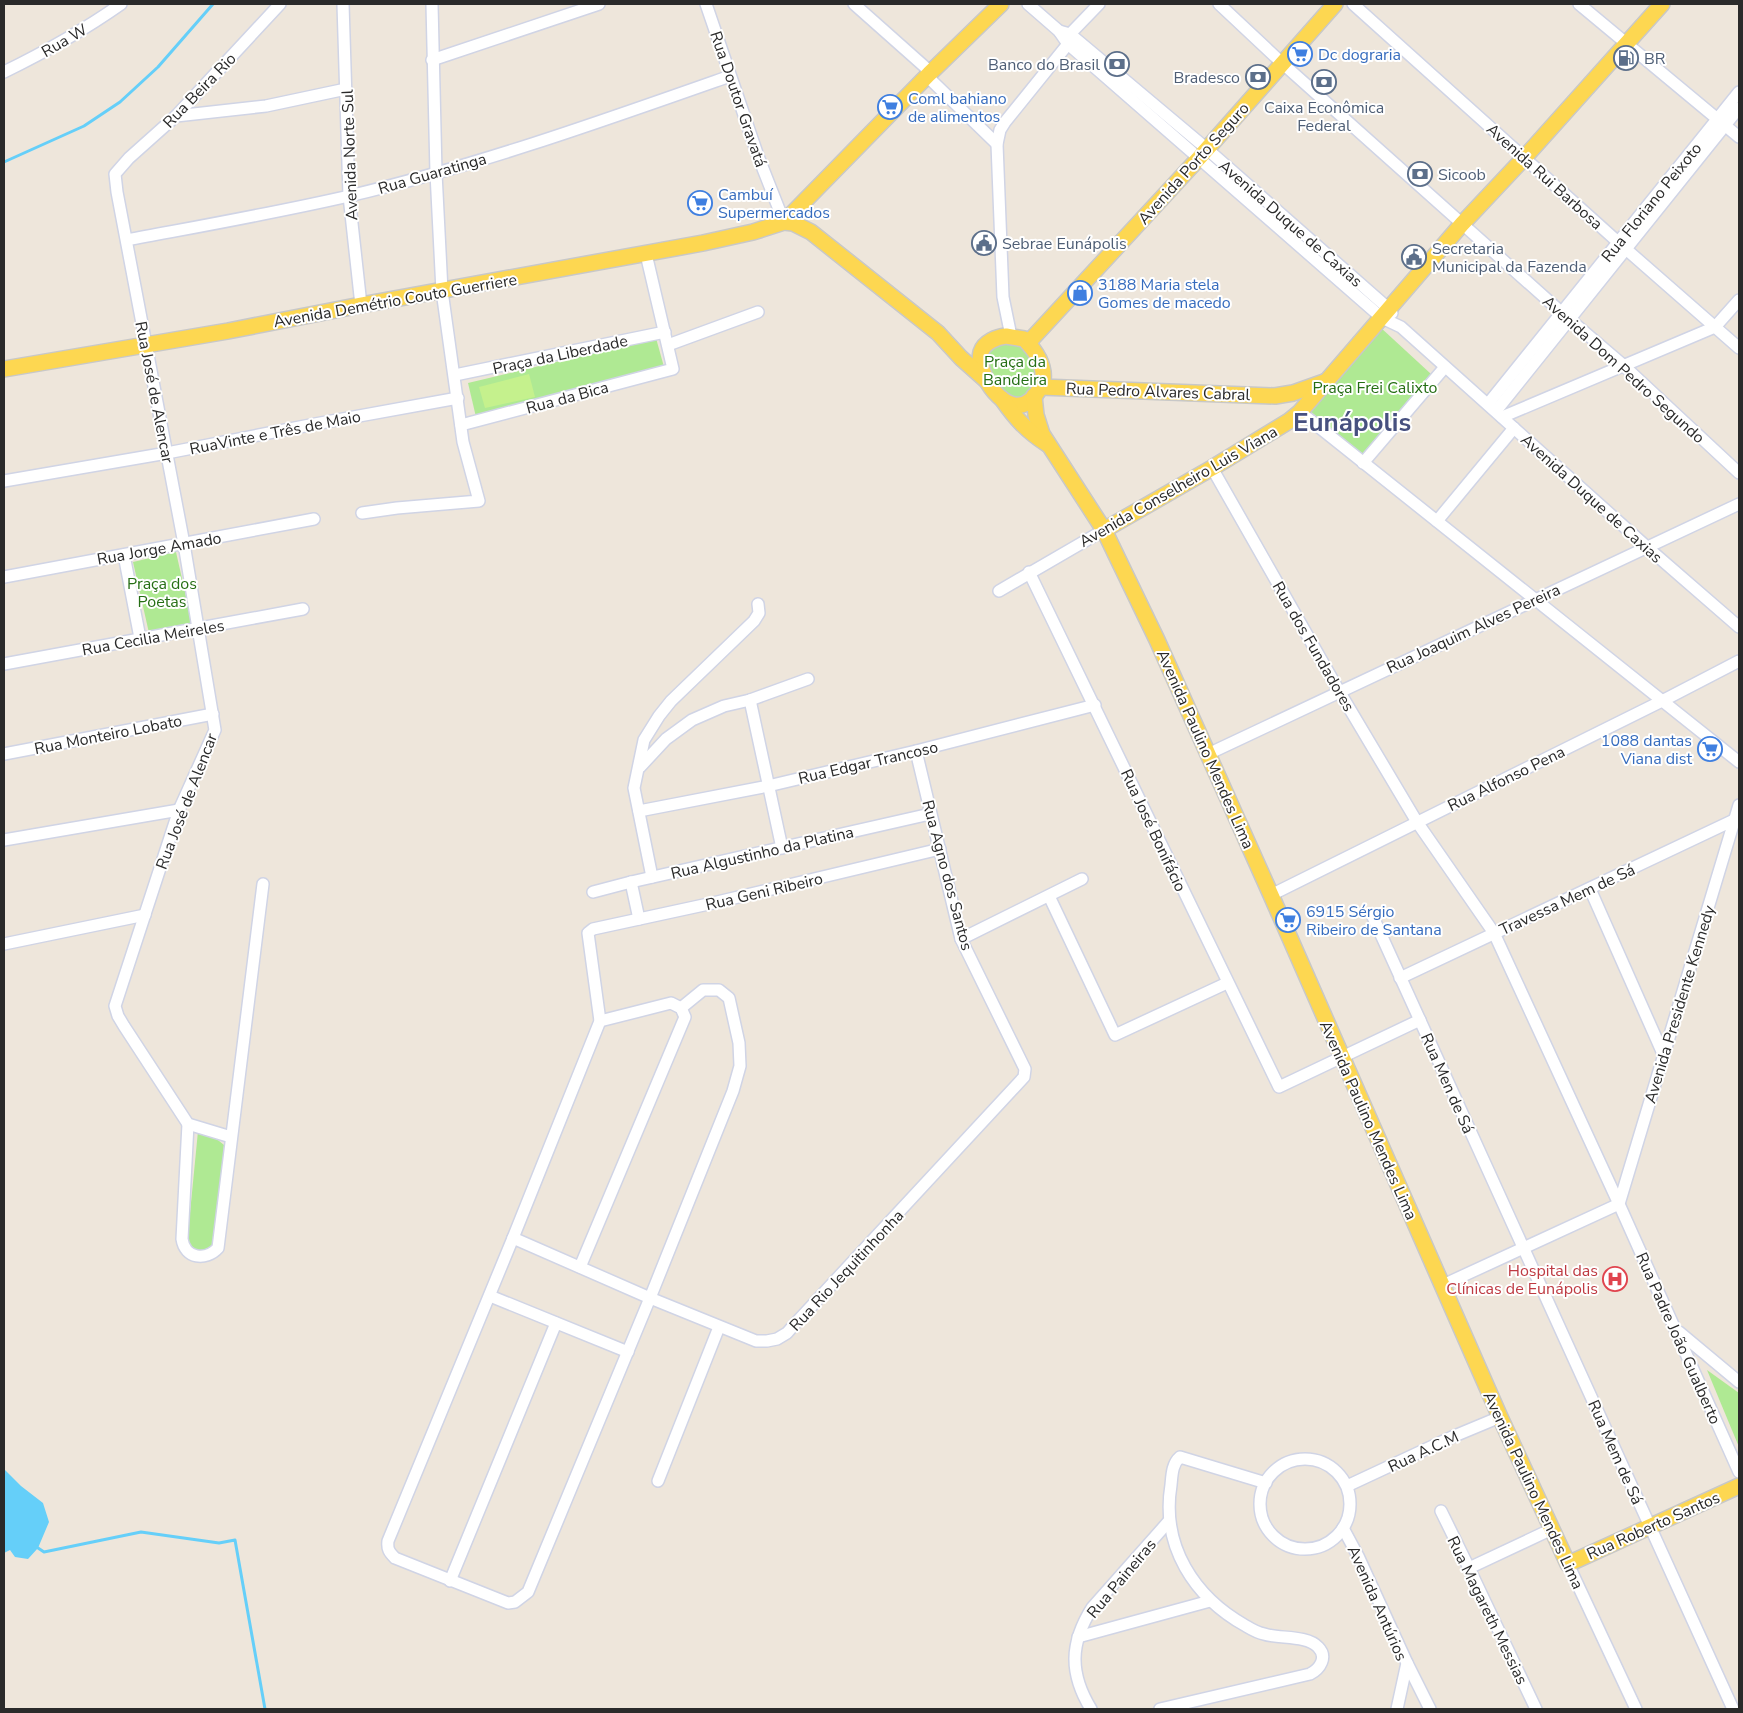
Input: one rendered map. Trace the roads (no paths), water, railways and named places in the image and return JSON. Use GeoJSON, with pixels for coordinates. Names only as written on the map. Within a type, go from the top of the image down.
{"type":"FeatureCollection","features":[{"type":"Feature","properties":{"kind":"main road"},"geometry":{"type":"LineString","coordinates":[[784,222],[929,74],[1001,4]]}},
{"type":"Feature","properties":{"kind":"main road","name":"Avenida Porto Seguro"},"geometry":{"type":"LineString","coordinates":[[1028,343],[1203,153],[1336,4]]}},
{"type":"Feature","properties":{"kind":"main road","name":"Avenida Conselheiro Luis Viana"},"geometry":{"type":"LineString","coordinates":[[1104,530],[1212,468],[1289,421],[1300,412],[1462,224],[1662,4]]}},
{"type":"Feature","properties":{"kind":"main road"},"geometry":{"type":"LineString","coordinates":[[784,222],[793,223],[811,232],[938,333],[961,358],[988,382],[1022,425],[1031,434],[1048,445]]}},
{"type":"Feature","properties":{"kind":"main road","name":"Avenida Demétrio Couto Guerriere"},"geometry":{"type":"LineString","coordinates":[[4,369],[646,254],[753,232],[784,222]]}},
{"type":"Feature","properties":{"kind":"main road"},"geometry":{"type":"LineString","coordinates":[[938,333],[962,346],[981,351]]}},
{"type":"Feature","properties":{"kind":"main road"},"geometry":{"type":"LineString","coordinates":[[988,382],[981,351],[986,344],[995,338],[1010,336],[1024,339],[1041,363],[1043,378],[1038,392],[1038,423],[1048,445]]}},
{"type":"Feature","properties":{"kind":"main road","name":"Rua Pedro Alvares Cabral"},"geometry":{"type":"LineString","coordinates":[[1038,392],[1275,396],[1293,393],[1324,382]]}},
{"type":"Feature","properties":{"kind":"main road"},"geometry":{"type":"LineString","coordinates":[[1002,399],[1018,406],[1023,405],[1038,392]]}},
{"type":"Feature","properties":{"kind":"main road","name":"Rua Pedro Alvares Cabral"},"geometry":{"type":"LineString","coordinates":[[1275,396],[1290,402],[1300,412]]}},
{"type":"Feature","properties":{"kind":"main road","name":"Avenida Paulino Mendes Lima"},"geometry":{"type":"LineString","coordinates":[[1048,445],[1104,530],[1157,640],[1271,894],[1500,1417],[1568,1564]]}},
{"type":"Feature","properties":{"kind":"main road","name":"Rua Roberto Santos"},"geometry":{"type":"LineString","coordinates":[[1568,1564],[1739,1486]]}},
{"type":"Feature","properties":{"kind":"street","name":"Rua W"},"geometry":{"type":"LineString","coordinates":[[4,72],[93,24],[121,4]]}},
{"type":"Feature","properties":{"kind":"street","name":"Rua Beira Rio"},"geometry":{"type":"LineString","coordinates":[[115,174],[129,158],[176,116],[280,4]]}},
{"type":"Feature","properties":{"kind":"street","name":"Avenida Norte Sul"},"geometry":{"type":"LineString","coordinates":[[343,4],[349,196],[361,305]]}},
{"type":"Feature","properties":{"kind":"street"},"geometry":{"type":"LineString","coordinates":[[362,513],[396,508],[479,501],[463,442],[442,291],[432,60],[432,4]]}},
{"type":"Feature","properties":{"kind":"street"},"geometry":{"type":"LineString","coordinates":[[432,60],[599,4]]}},
{"type":"Feature","properties":{"kind":"street","name":"Rua Doutor Gravatá"},"geometry":{"type":"LineString","coordinates":[[706,4],[758,156],[784,222]]}},
{"type":"Feature","properties":{"kind":"street"},"geometry":{"type":"LineString","coordinates":[[854,4],[925,67],[932,81],[997,144]]}},
{"type":"Feature","properties":{"kind":"street","name":"Avenida Duque de Caxias"},"geometry":{"type":"LineString","coordinates":[[1028,4],[1203,153],[1386,313],[1739,627]]}},
{"type":"Feature","properties":{"kind":"street"},"geometry":{"type":"LineString","coordinates":[[1010,336],[1002,296],[997,144],[1000,130],[1066,36],[1099,4]]}},
{"type":"Feature","properties":{"kind":"street","name":"Avenida Dom Pedro Segundo"},"geometry":{"type":"LineString","coordinates":[[1219,4],[1282,63],[1565,316],[1623,364],[1739,473]]}},
{"type":"Feature","properties":{"kind":"street","name":"Avenida Rui Barbosa"},"geometry":{"type":"LineString","coordinates":[[1353,4],[1739,348]]}},
{"type":"Feature","properties":{"kind":"street"},"geometry":{"type":"LineString","coordinates":[[1579,4],[1739,137]]}},
{"type":"Feature","properties":{"kind":"street","name":"Rua Guaratinga"},"geometry":{"type":"LineString","coordinates":[[127,240],[349,196],[436,173],[579,129],[730,76]]}},
{"type":"Feature","properties":{"kind":"street"},"geometry":{"type":"LineString","coordinates":[[176,116],[266,106],[346,89]]}},
{"type":"Feature","properties":{"kind":"street","name":"Rua Floriano Peixoto"},"geometry":{"type":"LineString","coordinates":[[1495,411],[1565,316],[1721,122],[1739,92]]}},
{"type":"Feature","properties":{"kind":"street","name":"Rua Floriano Peixoto"},"geometry":{"type":"LineString","coordinates":[[1721,122],[1739,108]]}},
{"type":"Feature","properties":{"kind":"street","name":"Rua José de Alencar"},"geometry":{"type":"LineString","coordinates":[[115,174],[184,544],[213,714],[214,730],[179,810],[115,1006],[124,1026],[188,1124]]}},
{"type":"Feature","properties":{"kind":"street"},"geometry":{"type":"LineString","coordinates":[[646,254],[668,345],[758,312]]}},
{"type":"Feature","properties":{"kind":"street"},"geometry":{"type":"LineString","coordinates":[[1495,411],[1623,364],[1715,327],[1739,300]]}},
{"type":"Feature","properties":{"kind":"street","name":"Praça da Liberdade"},"geometry":{"type":"LineString","coordinates":[[455,375],[665,332]]}},
{"type":"Feature","properties":{"kind":"street","name":"Rua da Bica"},"geometry":{"type":"LineString","coordinates":[[461,425],[673,368],[668,345]]}},
{"type":"Feature","properties":{"kind":"street"},"geometry":{"type":"LineString","coordinates":[[1363,463],[1445,367]]}},
{"type":"Feature","properties":{"kind":"street","name":"RuaVinte e Três de Maio"},"geometry":{"type":"LineString","coordinates":[[4,481],[167,453],[458,398]]}},
{"type":"Feature","properties":{"kind":"street"},"geometry":{"type":"LineString","coordinates":[[1300,412],[1739,762]]}},
{"type":"Feature","properties":{"kind":"street"},"geometry":{"type":"LineString","coordinates":[[1437,521],[1514,428]]}},
{"type":"Feature","properties":{"kind":"street","name":"Rua dos Fundadores"},"geometry":{"type":"LineString","coordinates":[[1212,468],[1339,692],[1417,822],[1494,933]]}},
{"type":"Feature","properties":{"kind":"street","name":"Rua Joaquim Alves Pereira"},"geometry":{"type":"LineString","coordinates":[[1208,754],[1739,504]]}},
{"type":"Feature","properties":{"kind":"street","name":"Rua Jorge Amado"},"geometry":{"type":"LineString","coordinates":[[4,577],[314,519]]}},
{"type":"Feature","properties":{"kind":"street","name":"Avenida Conselheiro Luis Viana"},"geometry":{"type":"LineString","coordinates":[[999,591],[1104,530]]}},
{"type":"Feature","properties":{"kind":"street"},"geometry":{"type":"LineString","coordinates":[[124,555],[140,638]]}},
{"type":"Feature","properties":{"kind":"street","name":"Rua José Bonifácio"},"geometry":{"type":"LineString","coordinates":[[1029,572],[1279,1087],[1342,1058]]}},
{"type":"Feature","properties":{"kind":"street"},"geometry":{"type":"LineString","coordinates":[[652,877],[634,788],[640,767],[644,740],[659,716],[690,682],[754,621],[759,613],[758,604]]}},
{"type":"Feature","properties":{"kind":"street","name":"Rua Cecilia Meireles"},"geometry":{"type":"LineString","coordinates":[[4,664],[303,610]]}},
{"type":"Feature","properties":{"kind":"street","name":"Rua Alfonso Pena"},"geometry":{"type":"LineString","coordinates":[[1271,894],[1739,661]]}},
{"type":"Feature","properties":{"kind":"street"},"geometry":{"type":"LineString","coordinates":[[640,767],[666,739],[692,720],[724,706],[750,700],[808,679]]}},
{"type":"Feature","properties":{"kind":"street"},"geometry":{"type":"LineString","coordinates":[[750,700],[782,848]]}},
{"type":"Feature","properties":{"kind":"street","name":"Rua Edgar Trancoso"},"geometry":{"type":"LineString","coordinates":[[638,811],[768,786],[916,751],[1094,705]]}},
{"type":"Feature","properties":{"kind":"street","name":"Rua Monteiro Lobato"},"geometry":{"type":"LineString","coordinates":[[4,754],[213,714]]}},
{"type":"Feature","properties":{"kind":"street","name":"Rua Agno dos Santos"},"geometry":{"type":"LineString","coordinates":[[916,751],[962,939],[1025,1069],[1024,1078]]}},
{"type":"Feature","properties":{"kind":"street","name":"Avenida Presidente Kennedy"},"geometry":{"type":"LineString","coordinates":[[1619,1204],[1739,805]]}},
{"type":"Feature","properties":{"kind":"street"},"geometry":{"type":"LineString","coordinates":[[4,840],[179,810]]}},
{"type":"Feature","properties":{"kind":"street","name":"Rua Algustinho da Platina"},"geometry":{"type":"LineString","coordinates":[[593,892],[930,814]]}},
{"type":"Feature","properties":{"kind":"street","name":"Travessa Mem de Sá"},"geometry":{"type":"LineString","coordinates":[[1400,978],[1734,820]]}},
{"type":"Feature","properties":{"kind":"street","name":"Rua Geni Ribeiro"},"geometry":{"type":"LineString","coordinates":[[600,1021],[588,933],[593,929],[713,903],[940,849]]}},
{"type":"Feature","properties":{"kind":"street"},"geometry":{"type":"LineString","coordinates":[[962,939],[1082,879]]}},
{"type":"Feature","properties":{"kind":"street"},"geometry":{"type":"LineString","coordinates":[[631,882],[639,919]]}},
{"type":"Feature","properties":{"kind":"street"},"geometry":{"type":"LineString","coordinates":[[231,1137],[188,1124],[182,1239],[186,1250],[197,1256],[209,1255],[218,1248],[263,884]]}},
{"type":"Feature","properties":{"kind":"street"},"geometry":{"type":"LineString","coordinates":[[1590,889],[1664,1056]]}},
{"type":"Feature","properties":{"kind":"street"},"geometry":{"type":"LineString","coordinates":[[1049,896],[1115,1035],[1227,983]]}},
{"type":"Feature","properties":{"kind":"street"},"geometry":{"type":"LineString","coordinates":[[4,944],[145,915]]}},
{"type":"Feature","properties":{"kind":"street","name":"Rua Men de Sá"},"geometry":{"type":"LineString","coordinates":[[1373,917],[1524,1248]]}},
{"type":"Feature","properties":{"kind":"street","name":"Rua Padre João Gualberto"},"geometry":{"type":"LineString","coordinates":[[1494,933],[1619,1204],[1739,1472]]}},
{"type":"Feature","properties":{"kind":"street"},"geometry":{"type":"LineString","coordinates":[[580,1267],[685,1017],[681,1008],[671,1003],[600,1021],[514,1238],[388,1540],[387,1547],[395,1558],[508,1603],[515,1602],[528,1592],[650,1298],[733,1091],[740,1066],[738,1043],[729,998],[719,990],[704,990],[681,1008]]}},
{"type":"Feature","properties":{"kind":"street"},"geometry":{"type":"LineString","coordinates":[[1342,1058],[1420,1020]]}},
{"type":"Feature","properties":{"kind":"street","name":"Rua Rio Jequitinhonha"},"geometry":{"type":"LineString","coordinates":[[514,1238],[719,1327],[756,1341],[778,1339],[787,1333],[1024,1078]]}},
{"type":"Feature","properties":{"kind":"street"},"geometry":{"type":"LineString","coordinates":[[1443,1285],[1619,1204]]}},
{"type":"Feature","properties":{"kind":"street","name":"Rua Mem de Sá"},"geometry":{"type":"LineString","coordinates":[[1524,1248],[1733,1709]]}},
{"type":"Feature","properties":{"kind":"street"},"geometry":{"type":"LineString","coordinates":[[490,1296],[628,1352]]}},
{"type":"Feature","properties":{"kind":"street"},"geometry":{"type":"LineString","coordinates":[[450,1581],[556,1323]]}},
{"type":"Feature","properties":{"kind":"street"},"geometry":{"type":"LineString","coordinates":[[658,1481],[719,1327]]}},
{"type":"Feature","properties":{"kind":"street"},"geometry":{"type":"LineString","coordinates":[[1676,1330],[1739,1382]]}},
{"type":"Feature","properties":{"kind":"street","name":"Rua A.C.M"},"geometry":{"type":"LineString","coordinates":[[1347,1486],[1443,1441],[1500,1417]]}},
{"type":"Feature","properties":{"kind":"street"},"geometry":{"type":"LineString","coordinates":[[1160,1709],[1304,1675],[1317,1671],[1322,1663],[1323,1656],[1315,1644],[1263,1634],[1247,1627],[1210,1601],[1181,1561],[1174,1547],[1169,1521],[1169,1495],[1172,1473],[1176,1461],[1180,1457],[1266,1483]]}},
{"type":"Feature","properties":{"kind":"street"},"geometry":{"type":"LineString","coordinates":[[1312,1460],[1329,1466],[1336,1471],[1347,1486],[1350,1512],[1343,1528],[1328,1542],[1318,1547],[1295,1548],[1284,1543],[1271,1532],[1262,1517],[1260,1506],[1266,1483],[1277,1469],[1285,1464],[1294,1461],[1312,1460]]}},
{"type":"Feature","properties":{"kind":"street","name":"Rua Magareth Messias"},"geometry":{"type":"LineString","coordinates":[[1441,1512],[1536,1709]]}},
{"type":"Feature","properties":{"kind":"street","name":"Rua Paineiras"},"geometry":{"type":"LineString","coordinates":[[1091,1709],[1077,1677],[1074,1658],[1078,1637],[1084,1621],[1092,1608],[1169,1521]]}},
{"type":"Feature","properties":{"kind":"street","name":"Avenida Antúrios"},"geometry":{"type":"LineString","coordinates":[[1343,1528],[1358,1556],[1407,1663],[1404,1686],[1397,1709]]}},
{"type":"Feature","properties":{"kind":"street"},"geometry":{"type":"LineString","coordinates":[[1469,1568],[1552,1529]]}},
{"type":"Feature","properties":{"kind":"street","name":"Avenida Paulino Mendes Lima"},"geometry":{"type":"LineString","coordinates":[[1568,1564],[1636,1709]]}},
{"type":"Feature","properties":{"kind":"street"},"geometry":{"type":"LineString","coordinates":[[1078,1637],[1210,1601]]}},
{"type":"Feature","properties":{"kind":"street"},"geometry":{"type":"LineString","coordinates":[[1407,1663],[1430,1709]]}},
{"type":"Feature","properties":{"kind":"water"},"geometry":{"type":"Polygon","coordinates":[[[4,1469],[21,1486],[43,1503],[49,1522],[38,1548],[28,1559],[15,1557],[10,1550],[4,1553],[4,1469]]]}},
{"type":"Feature","properties":{"kind":"waterway"},"geometry":{"type":"LineString","coordinates":[[4,162],[84,126],[120,102],[158,67],[213,4]]}},
{"type":"Feature","properties":{"kind":"waterway"},"geometry":{"type":"LineString","coordinates":[[35,1546],[44,1552],[141,1532],[219,1543],[235,1540],[265,1709]]}},
{"type":"Feature","properties":{"kind":"place","name":"Dc dograria"},"geometry":{"type":"Point","coordinates":[1300,54]}},
{"type":"Feature","properties":{"kind":"place","name":"BR"},"geometry":{"type":"Point","coordinates":[1626,58]}},
{"type":"Feature","properties":{"kind":"place","name":"Banco do Brasil"},"geometry":{"type":"Point","coordinates":[1117,64]}},
{"type":"Feature","properties":{"kind":"place","name":"Bradesco"},"geometry":{"type":"Point","coordinates":[1258,77]}},
{"type":"Feature","properties":{"kind":"place","name":"Caixa Econômica Federal"},"geometry":{"type":"Point","coordinates":[1324,82]}},
{"type":"Feature","properties":{"kind":"place","name":"Coml bahiano de alimentos"},"geometry":{"type":"Point","coordinates":[890,107]}},
{"type":"Feature","properties":{"kind":"place","name":"Sicoob"},"geometry":{"type":"Point","coordinates":[1420,174]}},
{"type":"Feature","properties":{"kind":"place","name":"Cambuí Supermercados"},"geometry":{"type":"Point","coordinates":[700,203]}},
{"type":"Feature","properties":{"kind":"place","name":"Sebrae Eunápolis"},"geometry":{"type":"Point","coordinates":[984,243]}},
{"type":"Feature","properties":{"kind":"place","name":"Secretaria Municipal da Fazenda"},"geometry":{"type":"Point","coordinates":[1414,257]}},
{"type":"Feature","properties":{"kind":"place","name":"3188 Maria stela Gomes de macedo"},"geometry":{"type":"Point","coordinates":[1080,293]}},
{"type":"Feature","properties":{"kind":"place","name":"1088 dantas Viana dist"},"geometry":{"type":"Point","coordinates":[1710,749]}},
{"type":"Feature","properties":{"kind":"place","name":"6915 Sérgio Ribeiro de Santana"},"geometry":{"type":"Point","coordinates":[1288,920]}},
{"type":"Feature","properties":{"kind":"place","name":"Hospital das Clínicas de Eunápolis"},"geometry":{"type":"Point","coordinates":[1615,1279]}},
{"type":"Feature","properties":{"kind":"district","name":"Eunápolis"},"geometry":{"type":"Point","coordinates":[1352,422]}},
{"type":"Feature","properties":{"kind":"park label","name":"Praça da Bandeira"},"geometry":{"type":"Point","coordinates":[1015,370]}},
{"type":"Feature","properties":{"kind":"park label","name":"Praça Frei Calixto"},"geometry":{"type":"Point","coordinates":[1375,387]}},
{"type":"Feature","properties":{"kind":"park label","name":"Praça dos Poetas"},"geometry":{"type":"Point","coordinates":[162,592]}}]}
